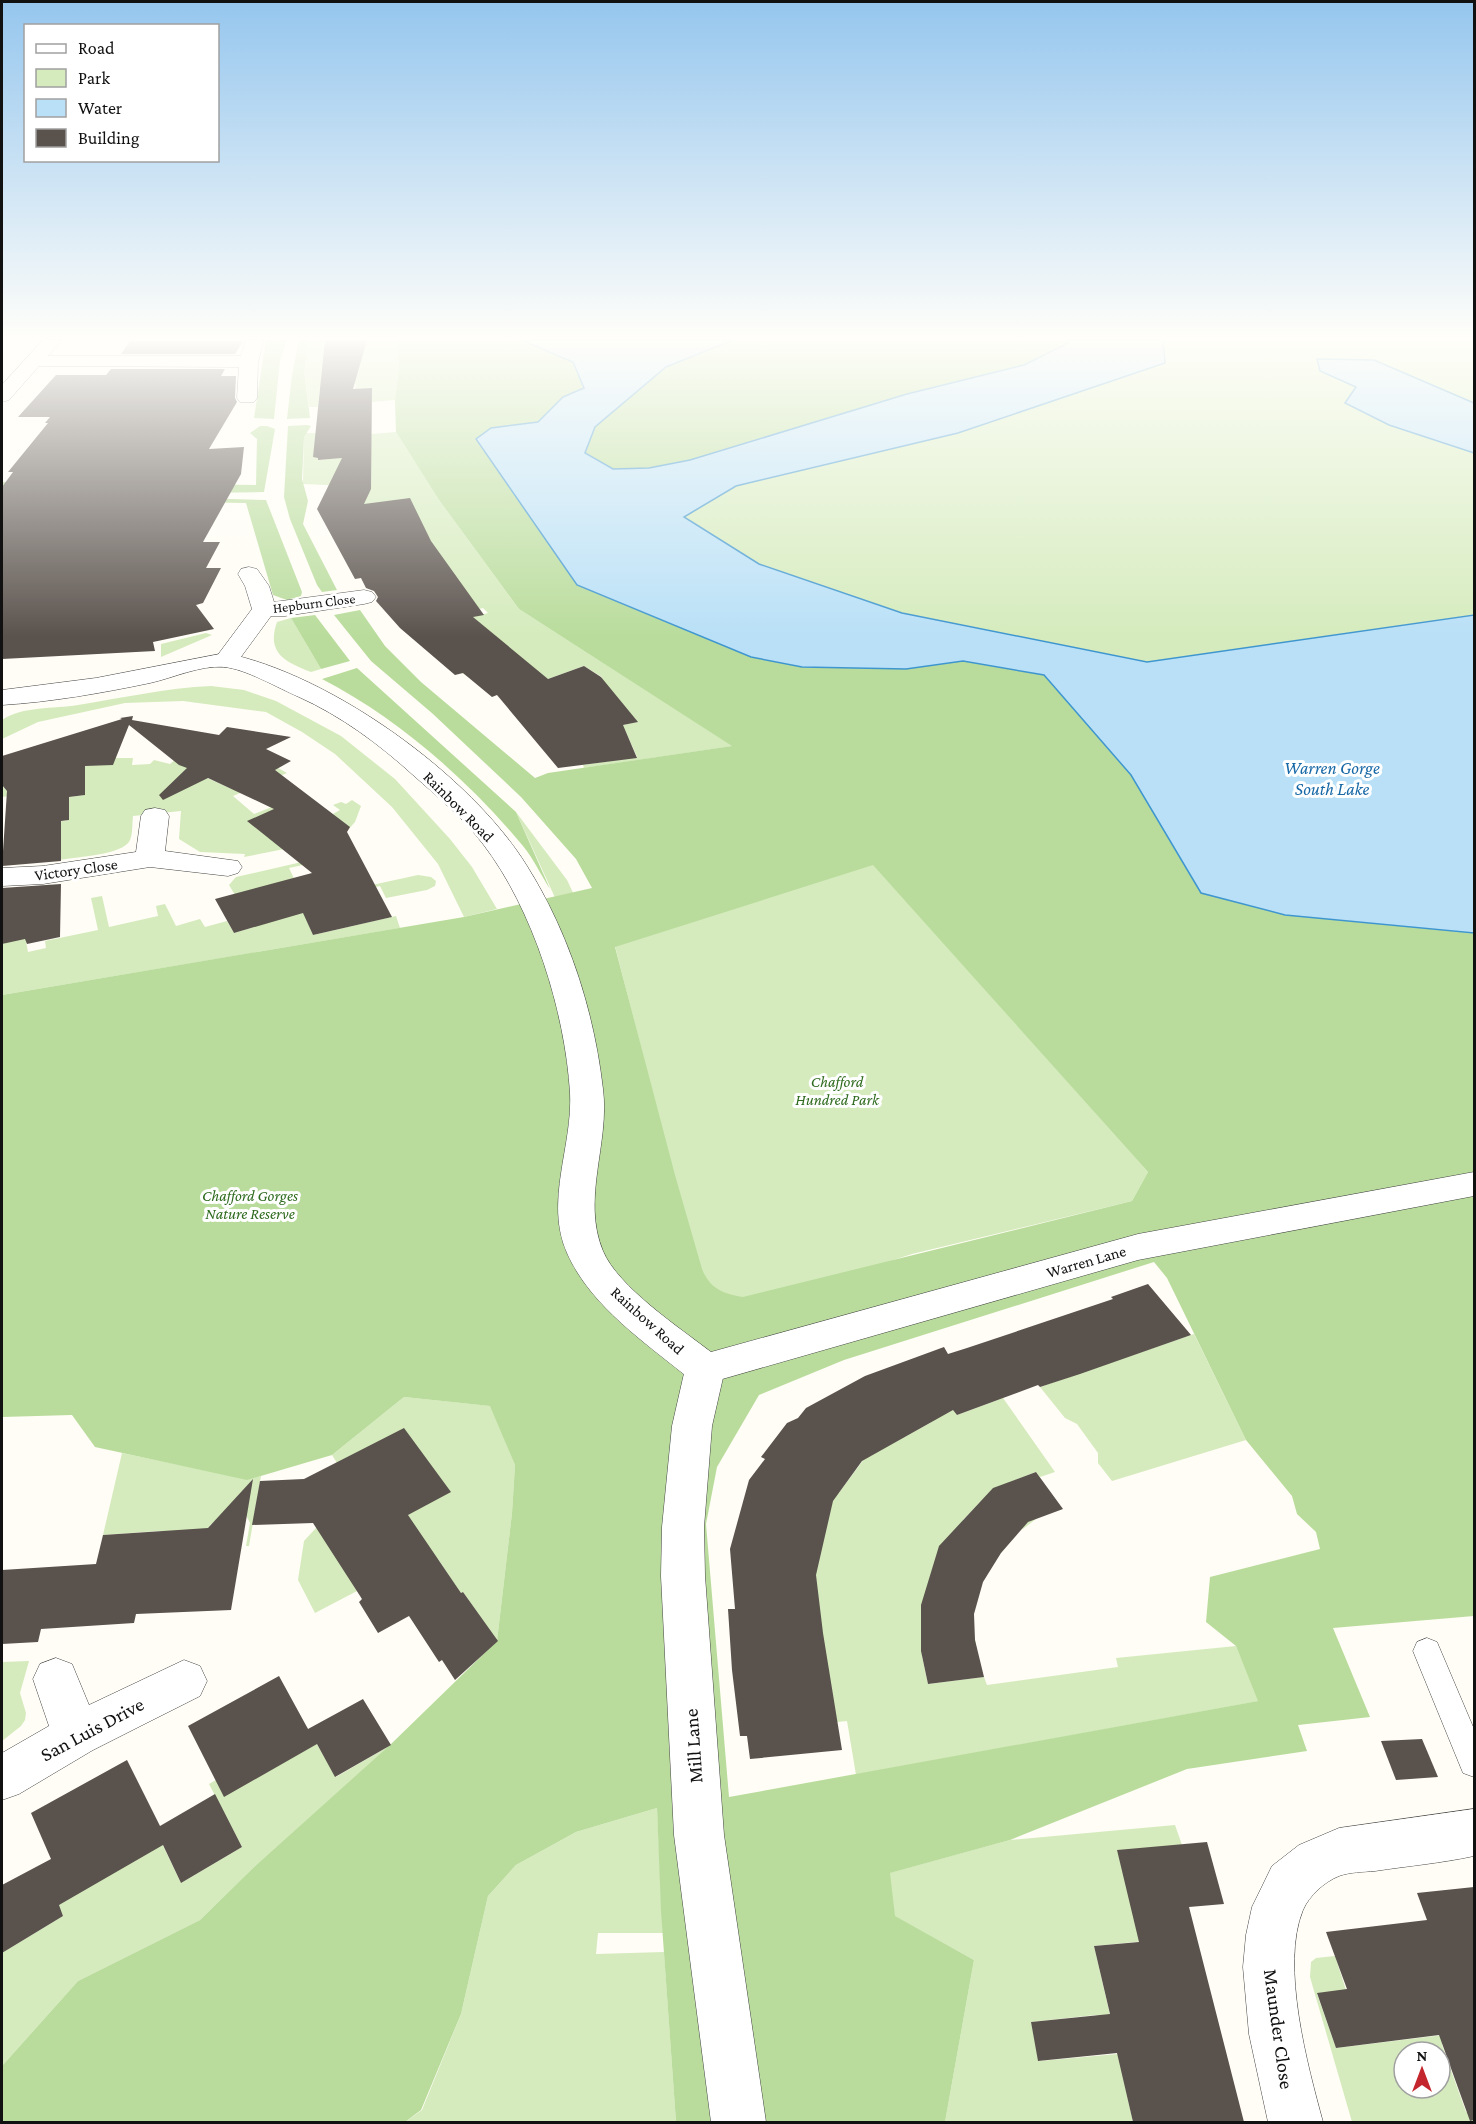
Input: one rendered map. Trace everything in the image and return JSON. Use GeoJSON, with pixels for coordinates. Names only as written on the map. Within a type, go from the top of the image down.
{"type":"FeatureCollection","features":[{"type":"Feature","properties":{"kind":"street","name":"Hepburn Close"},"geometry":{"type":"LineString","coordinates":[[249,574],[257,586],[264,609]]}},
{"type":"Feature","properties":{"kind":"street","name":"Hepburn Close"},"geometry":{"type":"LineString","coordinates":[[264,609],[285,609],[364,597]]}},
{"type":"Feature","properties":{"kind":"street","name":"Hepburn Close"},"geometry":{"type":"LineString","coordinates":[[226,660],[264,609]]}},
{"type":"Feature","properties":{"kind":"street"},"geometry":{"type":"LineString","coordinates":[[2,698],[90,687],[226,660]]}},
{"type":"Feature","properties":{"kind":"street","name":"Rainbow Road"},"geometry":{"type":"LineString","coordinates":[[226,660],[314,694],[339,706],[377,731],[440,785],[493,838],[519,877],[546,929],[580,1043],[587,1095],[585,1144],[576,1185],[576,1222],[585,1254],[617,1295],[646,1322],[705,1369]]}},
{"type":"Feature","properties":{"kind":"street"},"geometry":{"type":"LineString","coordinates":[[150,858],[155,816]]}},
{"type":"Feature","properties":{"kind":"street","name":"Victory Close"},"geometry":{"type":"LineString","coordinates":[[2,878],[43,875],[150,858],[228,867]]}},
{"type":"Feature","properties":{"kind":"street","name":"Warren Lane"},"geometry":{"type":"LineString","coordinates":[[705,1369],[1138,1247],[1474,1184]]}},
{"type":"Feature","properties":{"kind":"street","name":"Mill Lane"},"geometry":{"type":"LineString","coordinates":[[705,1369],[692,1426],[683,1527],[683,1576],[699,1835],[739,2122]]}},
{"type":"Feature","properties":{"kind":"street"},"geometry":{"type":"LineString","coordinates":[[56,1679],[76,1735]]}},
{"type":"Feature","properties":{"kind":"street","name":"San Luis Drive"},"geometry":{"type":"LineString","coordinates":[[2,1778],[76,1735],[183,1681]]}},
{"type":"Feature","properties":{"kind":"street","name":"Maunder Close"},"geometry":{"type":"LineString","coordinates":[[1295,2122],[1271,1996],[1270,1954],[1281,1897],[1291,1881],[1315,1863],[1343,1851],[1474,1833]]}},
{"type":"Feature","properties":{"kind":"lane"},"geometry":{"type":"LineString","coordinates":[[1427,1652],[1474,1763]]}},
{"type":"Feature","properties":{"kind":"green space"},"geometry":{"type":"Polygon","coordinates":[[[257,439],[273,439],[264,492],[200,493],[2,485],[2,482],[256,485],[257,439]]]}},
{"type":"Feature","properties":{"kind":"green space"},"geometry":{"type":"Polygon","coordinates":[[[287,439],[304,439],[302,479],[308,501],[303,524],[337,590],[322,592],[317,585],[290,519],[284,497],[287,439]]]}},
{"type":"Feature","properties":{"kind":"green space"},"geometry":{"type":"Polygon","coordinates":[[[304,439],[317,439],[319,460],[339,458],[339,448],[359,439],[401,439],[439,500],[519,609],[733,746],[584,768],[583,765],[637,757],[625,730],[605,729],[637,722],[625,707],[592,714],[602,677],[584,666],[537,683],[511,662],[467,676],[462,673],[460,620],[488,613],[483,608],[412,626],[364,504],[371,487],[303,484],[304,439]]]}},
{"type":"Feature","properties":{"kind":"green space","name":"Chafford Gorges Nature Reserve"},"geometry":{"type":"Polygon","coordinates":[[[401,439],[477,439],[577,585],[751,657],[802,667],[906,669],[963,661],[1044,675],[1131,775],[1201,893],[1285,915],[1474,933],[1474,1616],[1333,1628],[1370,1717],[1298,1725],[1307,1751],[1187,1769],[1010,1840],[890,1873],[895,1916],[974,1960],[945,2122],[676,2122],[661,1911],[657,1808],[576,1832],[516,1865],[488,1896],[461,2014],[421,2110],[405,2122],[2,2122],[2,2066],[78,1981],[200,1920],[253,1868],[390,1745],[497,1641],[512,1513],[515,1465],[490,1406],[404,1397],[332,1455],[247,1480],[95,1447],[72,1415],[2,1417],[2,995],[464,917],[592,888],[576,859],[521,797],[433,714],[371,661],[334,615],[360,610],[385,646],[421,682],[535,778],[548,773],[732,746],[519,609],[439,500],[401,439]],[[873,865],[615,947],[702,1269],[713,1286],[718,1289],[743,1297],[1132,1201],[1148,1172],[873,865]],[[1154,1262],[844,1360],[759,1395],[717,1467],[706,1524],[729,1797],[1258,1701],[1236,1646],[1206,1622],[1210,1577],[1320,1549],[1316,1532],[1297,1514],[1292,1496],[1246,1440],[1167,1278],[1154,1262]]]}},
{"type":"Feature","properties":{"kind":"green space"},"geometry":{"type":"Polygon","coordinates":[[[590,439],[759,439],[690,460],[649,468],[613,469],[585,453],[590,439]]]}},
{"type":"Feature","properties":{"kind":"green space"},"geometry":{"type":"Polygon","coordinates":[[[932,439],[1432,439],[1474,453],[1474,615],[1147,662],[902,613],[759,564],[684,517],[736,486],[932,439]]]}},
{"type":"Feature","properties":{"kind":"green space"},"geometry":{"type":"Polygon","coordinates":[[[27,493],[266,500],[302,592],[301,596],[287,600],[273,595],[246,503],[2,499],[2,495],[27,493]]]}},
{"type":"Feature","properties":{"kind":"green space"},"geometry":{"type":"Polygon","coordinates":[[[315,615],[350,661],[321,669],[291,618],[315,615]]]}},
{"type":"Feature","properties":{"kind":"green space"},"geometry":{"type":"Polygon","coordinates":[[[291,618],[321,669],[311,672],[293,664],[280,655],[276,649],[274,633],[277,622],[291,618]]]}},
{"type":"Feature","properties":{"kind":"green space"},"geometry":{"type":"Polygon","coordinates":[[[206,633],[212,635],[161,657],[161,644],[206,633]]]}},
{"type":"Feature","properties":{"kind":"green space"},"geometry":{"type":"Polygon","coordinates":[[[357,668],[516,812],[550,889],[523,846],[455,774],[405,732],[322,679],[357,668]]]}},
{"type":"Feature","properties":{"kind":"green space"},"geometry":{"type":"Polygon","coordinates":[[[211,686],[244,690],[276,701],[341,736],[395,779],[450,839],[472,867],[497,909],[464,917],[438,864],[392,807],[335,754],[266,712],[183,701],[125,703],[38,722],[2,739],[2,720],[19,712],[211,686]]]}},
{"type":"Feature","properties":{"kind":"green space"},"geometry":{"type":"Polygon","coordinates":[[[107,758],[133,758],[132,765],[150,764],[154,760],[170,764],[177,758],[207,778],[232,789],[278,768],[287,773],[233,796],[254,814],[300,796],[303,798],[248,821],[320,842],[244,857],[245,854],[200,852],[179,839],[181,811],[133,816],[131,837],[126,845],[109,852],[59,860],[22,827],[69,820],[69,797],[85,795],[85,786],[2,797],[2,785],[6,790],[107,758]]]}},
{"type":"Feature","properties":{"kind":"green space"},"geometry":{"type":"Polygon","coordinates":[[[352,800],[361,806],[355,822],[347,831],[333,814],[340,810],[333,805],[341,802],[346,804],[352,800]]]}},
{"type":"Feature","properties":{"kind":"green space"},"geometry":{"type":"Polygon","coordinates":[[[516,812],[567,880],[583,914],[562,913],[516,812]]]}},
{"type":"Feature","properties":{"kind":"green space"},"geometry":{"type":"Polygon","coordinates":[[[332,855],[335,858],[289,868],[301,893],[372,885],[418,875],[431,877],[436,881],[435,886],[427,890],[386,898],[380,886],[300,905],[313,935],[396,916],[400,928],[2,995],[2,944],[22,939],[22,920],[28,952],[46,948],[45,941],[98,930],[91,898],[102,896],[109,927],[158,916],[156,906],[165,904],[176,926],[200,919],[205,927],[227,921],[234,933],[254,927],[229,885],[236,877],[332,855]]]}},
{"type":"Feature","properties":{"kind":"green space","name":"Chafford Hundred Park"},"geometry":{"type":"Polygon","coordinates":[[[873,864],[1148,1172],[1132,1201],[912,1254],[755,1305],[699,1299],[645,1063],[615,946],[873,864]]]}},
{"type":"Feature","properties":{"kind":"green space"},"geometry":{"type":"Polygon","coordinates":[[[1194,1334],[1246,1440],[1112,1481],[1098,1463],[1098,1453],[1077,1424],[1065,1418],[1040,1387],[1194,1334]]]}},
{"type":"Feature","properties":{"kind":"green space"},"geometry":{"type":"Polygon","coordinates":[[[404,1397],[491,1406],[515,1465],[512,1513],[497,1641],[463,1592],[415,1618],[458,1589],[438,1559],[421,1568],[340,1563],[357,1591],[315,1613],[298,1580],[304,1541],[327,1516],[337,1463],[332,1455],[404,1397]]]}},
{"type":"Feature","properties":{"kind":"green space"},"geometry":{"type":"Polygon","coordinates":[[[1003,1398],[1055,1472],[1040,1477],[1036,1472],[1010,1482],[1036,1519],[1023,1529],[981,1501],[963,1520],[1005,1548],[1001,1553],[941,1553],[987,1575],[984,1580],[933,1567],[921,1610],[921,1636],[975,1640],[977,1650],[922,1656],[928,1684],[984,1677],[987,1685],[1118,1667],[1116,1658],[1236,1646],[1259,1701],[856,1775],[847,1721],[837,1722],[795,1505],[838,1494],[867,1455],[875,1431],[888,1446],[930,1423],[946,1400],[957,1415],[1003,1398]]]}},
{"type":"Feature","properties":{"kind":"green space"},"geometry":{"type":"Polygon","coordinates":[[[122,1453],[247,1479],[261,1476],[249,1546],[246,1546],[250,1523],[246,1515],[228,1512],[210,1525],[209,1532],[159,1531],[103,1535],[122,1453]]]}},
{"type":"Feature","properties":{"kind":"green space"},"geometry":{"type":"Polygon","coordinates":[[[29,1661],[20,1693],[26,1713],[25,1720],[2,1741],[2,1662],[29,1661]]]}},
{"type":"Feature","properties":{"kind":"green space"},"geometry":{"type":"Polygon","coordinates":[[[307,1727],[336,1777],[391,1745],[253,1868],[200,1920],[78,1981],[2,2066],[2,1953],[63,1916],[42,1864],[104,1878],[152,1851],[144,1833],[155,1829],[181,1883],[242,1847],[209,1784],[307,1727]]]}},
{"type":"Feature","properties":{"kind":"green space"},"geometry":{"type":"Polygon","coordinates":[[[657,1808],[663,1933],[598,1933],[596,1954],[664,1952],[676,2122],[405,2122],[422,2110],[461,2014],[488,1896],[516,1865],[576,1832],[657,1808]]]}},
{"type":"Feature","properties":{"kind":"green space"},"geometry":{"type":"Polygon","coordinates":[[[1175,1825],[1182,1845],[1156,1940],[1094,1946],[1111,2019],[1095,2015],[1031,2022],[1039,2061],[1118,2054],[1133,2122],[945,2122],[974,1960],[894,1916],[889,1873],[1010,1840],[1175,1825]]]}},
{"type":"Feature","properties":{"kind":"green space"},"geometry":{"type":"Polygon","coordinates":[[[1335,1956],[1346,1990],[1317,1994],[1336,2048],[1392,2041],[1392,2100],[1452,2100],[1452,2073],[1466,2112],[1474,2112],[1474,2122],[1352,2122],[1310,1977],[1311,1962],[1316,1958],[1335,1956]]]}},
{"type":"Feature","properties":{"kind":"green space"},"geometry":{"type":"Polygon","coordinates":[[[1443,2035],[1442,2040],[1402,2040],[1443,2035]]]}},
{"type":"Feature","properties":{"kind":"water","name":"Warren Gorge South Lake"},"geometry":{"type":"Polygon","coordinates":[[[476,439],[590,439],[585,453],[613,469],[649,468],[690,460],[759,439],[932,439],[736,486],[684,517],[759,564],[902,613],[1147,662],[1474,615],[1474,933],[1285,915],[1201,893],[1131,775],[1044,675],[963,661],[906,669],[802,667],[751,657],[577,585],[476,439]]]}},
{"type":"Feature","properties":{"kind":"water"},"geometry":{"type":"Polygon","coordinates":[[[1432,439],[1474,439],[1474,453],[1432,439]]]}},
{"type":"Feature","properties":{"kind":"building"},"geometry":{"type":"Polygon","coordinates":[[[35,439],[215,439],[209,449],[244,447],[241,474],[203,542],[220,542],[206,568],[221,568],[203,603],[196,605],[214,629],[153,642],[155,651],[2,659],[2,487],[13,472],[8,472],[35,439]]]}},
{"type":"Feature","properties":{"kind":"building"},"geometry":{"type":"Polygon","coordinates":[[[315,439],[371,439],[371,489],[364,504],[410,498],[431,541],[484,615],[473,617],[548,679],[584,666],[601,677],[638,722],[623,725],[637,758],[558,768],[497,695],[492,697],[463,673],[455,675],[400,628],[376,601],[378,597],[374,591],[366,588],[361,578],[355,579],[317,509],[342,458],[318,460],[313,457],[315,439]]]}},
{"type":"Feature","properties":{"kind":"building"},"geometry":{"type":"Polygon","coordinates":[[[133,716],[132,720],[219,735],[227,727],[291,737],[266,749],[291,761],[275,770],[350,827],[347,832],[392,917],[313,935],[303,913],[234,933],[215,899],[312,873],[247,821],[274,809],[208,778],[163,800],[159,795],[187,768],[179,765],[129,725],[113,765],[85,766],[85,795],[69,797],[69,820],[61,821],[61,861],[2,866],[7,791],[2,785],[2,756],[122,719],[120,718],[133,716]]]}},
{"type":"Feature","properties":{"kind":"building"},"geometry":{"type":"Polygon","coordinates":[[[61,884],[60,937],[27,944],[25,939],[2,944],[2,888],[61,884]]]}},
{"type":"Feature","properties":{"kind":"building"},"geometry":{"type":"Polygon","coordinates":[[[1148,1284],[1191,1335],[1080,1374],[1040,1387],[1038,1385],[957,1415],[953,1410],[862,1461],[833,1501],[816,1575],[842,1750],[750,1759],[747,1736],[740,1736],[732,1670],[728,1609],[735,1609],[730,1549],[749,1480],[765,1459],[761,1457],[787,1423],[798,1418],[806,1408],[865,1376],[944,1347],[948,1354],[967,1348],[1113,1299],[1111,1297],[1148,1284]]]}},
{"type":"Feature","properties":{"kind":"building"},"geometry":{"type":"Polygon","coordinates":[[[404,1428],[451,1492],[408,1515],[461,1593],[463,1592],[498,1641],[455,1680],[442,1660],[439,1662],[409,1616],[378,1633],[359,1602],[362,1599],[313,1523],[252,1525],[260,1481],[304,1479],[404,1428]]]}},
{"type":"Feature","properties":{"kind":"building"},"geometry":{"type":"Polygon","coordinates":[[[1036,1472],[1063,1509],[1028,1522],[1001,1553],[983,1582],[974,1614],[975,1640],[984,1677],[928,1684],[921,1651],[921,1605],[939,1546],[993,1488],[1036,1472]]]}},
{"type":"Feature","properties":{"kind":"building"},"geometry":{"type":"Polygon","coordinates":[[[253,1479],[231,1610],[136,1614],[134,1623],[41,1629],[38,1642],[2,1644],[2,1570],[96,1564],[103,1535],[208,1528],[253,1479]]]}},
{"type":"Feature","properties":{"kind":"building"},"geometry":{"type":"Polygon","coordinates":[[[279,1676],[308,1729],[363,1699],[391,1745],[335,1777],[317,1744],[224,1797],[188,1726],[279,1676]]]}},
{"type":"Feature","properties":{"kind":"building"},"geometry":{"type":"Polygon","coordinates":[[[1422,1739],[1438,1777],[1396,1780],[1381,1741],[1422,1739]]]}},
{"type":"Feature","properties":{"kind":"building"},"geometry":{"type":"Polygon","coordinates":[[[127,1760],[160,1826],[215,1794],[242,1847],[181,1883],[163,1845],[59,1905],[63,1916],[2,1953],[2,1885],[51,1859],[31,1813],[127,1760]]]}},
{"type":"Feature","properties":{"kind":"building"},"geometry":{"type":"Polygon","coordinates":[[[1207,1842],[1224,1904],[1189,1907],[1244,2122],[1133,2122],[1117,2053],[1038,2061],[1031,2022],[1110,2014],[1094,1946],[1139,1942],[1117,1850],[1207,1842]]]}},
{"type":"Feature","properties":{"kind":"building"},"geometry":{"type":"Polygon","coordinates":[[[1474,1887],[1474,2120],[1470,2121],[1452,2071],[1452,2040],[1441,2040],[1439,2035],[1336,2048],[1317,1993],[1347,1989],[1326,1932],[1427,1920],[1417,1893],[1474,1887]]]}}]}
